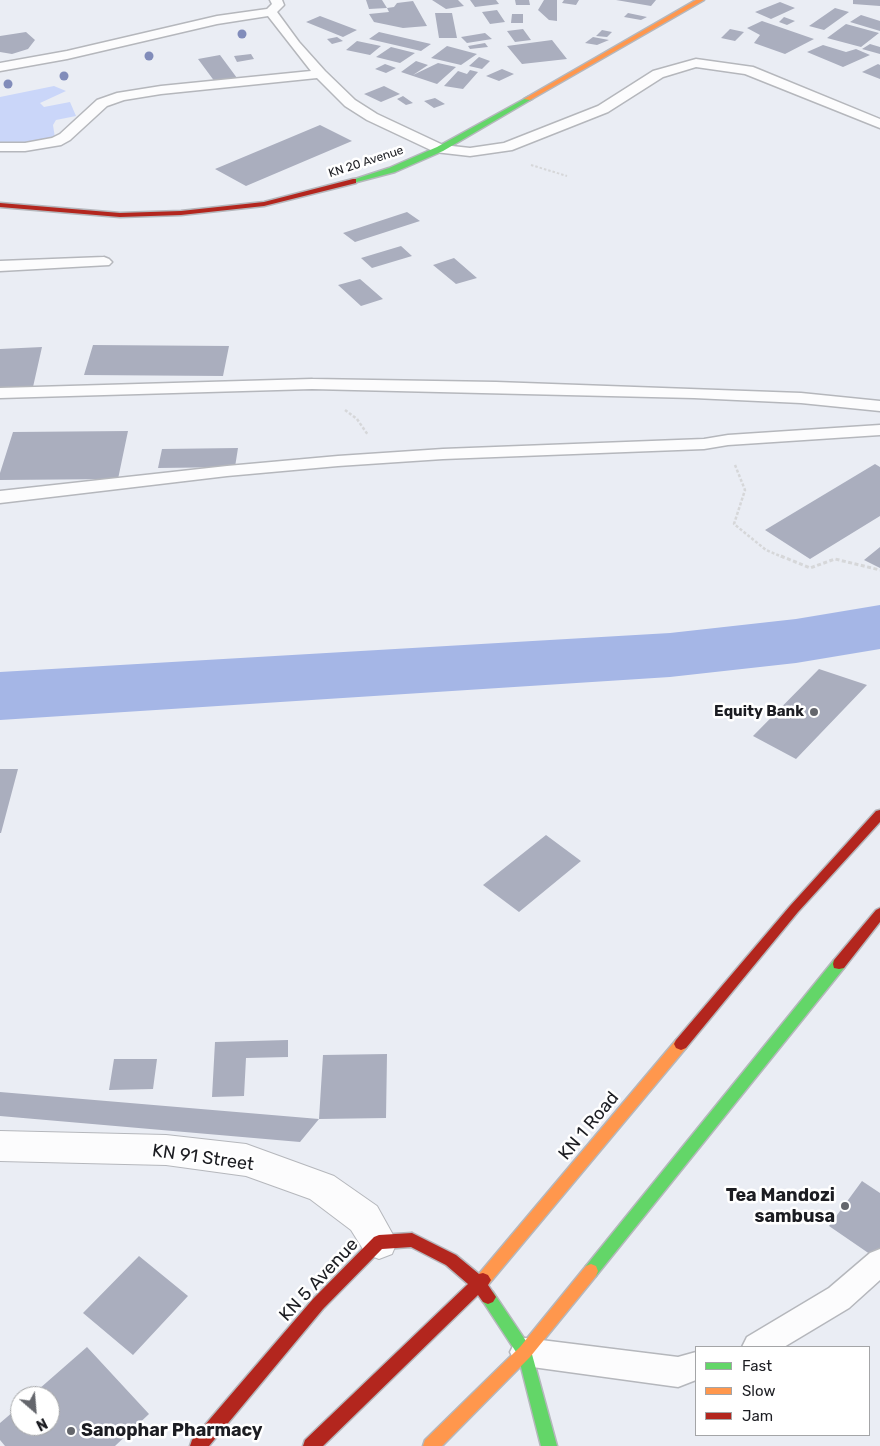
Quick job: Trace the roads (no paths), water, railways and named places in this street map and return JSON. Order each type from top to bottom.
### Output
[{"type":"main road","name":"KN 20 Avenue","points":[[0,205],[120,215],[181,213],[246,206],[301,196],[392,170],[440,149],[702,0]]},
{"type":"main road","name":"KN 1 Road","points":[[311,1446],[479,1284],[794,909],[880,814]]},
{"type":"main road","points":[[431,1446],[525,1352],[880,913]]},
{"type":"main road","name":"KN 5 Avenue","points":[[198,1446],[318,1304],[379,1242],[412,1240],[451,1260],[479,1284],[525,1352],[549,1446]]},
{"type":"street","name":"KN 91 Street","points":[[0,1146],[166,1150],[246,1160],[322,1187],[364,1218],[379,1242]]},
{"type":"lane","points":[[0,67],[67,55],[274,6],[295,45],[320,74],[350,102],[372,117],[440,149],[470,152],[508,147],[603,109],[658,74],[696,63],[748,70],[880,124]]},
{"type":"lane","points":[[0,147],[25,147],[56,142],[102,103],[122,96],[161,90],[320,74]]},
{"type":"lane","points":[[0,266],[104,262]]},
{"type":"lane","points":[[0,393],[312,384],[694,393],[801,398],[880,406]]},
{"type":"lane","points":[[0,497],[227,471],[351,460],[443,454],[704,444],[728,440],[880,430]]},
{"type":"lane","points":[[759,1346],[839,1298],[880,1262]]},
{"type":"lane","points":[[525,1352],[678,1372],[695,1366]]},
{"type":"waterway","points":[[0,696],[670,655],[796,641],[880,627]]},
{"type":"place","name":"Equity Bank","points":[[814,712]]},
{"type":"place","name":"Tea Mandozi sambusa","points":[[845,1206]]},
{"type":"place","name":"Sanophar Pharmacy","points":[[71,1431]]}]
